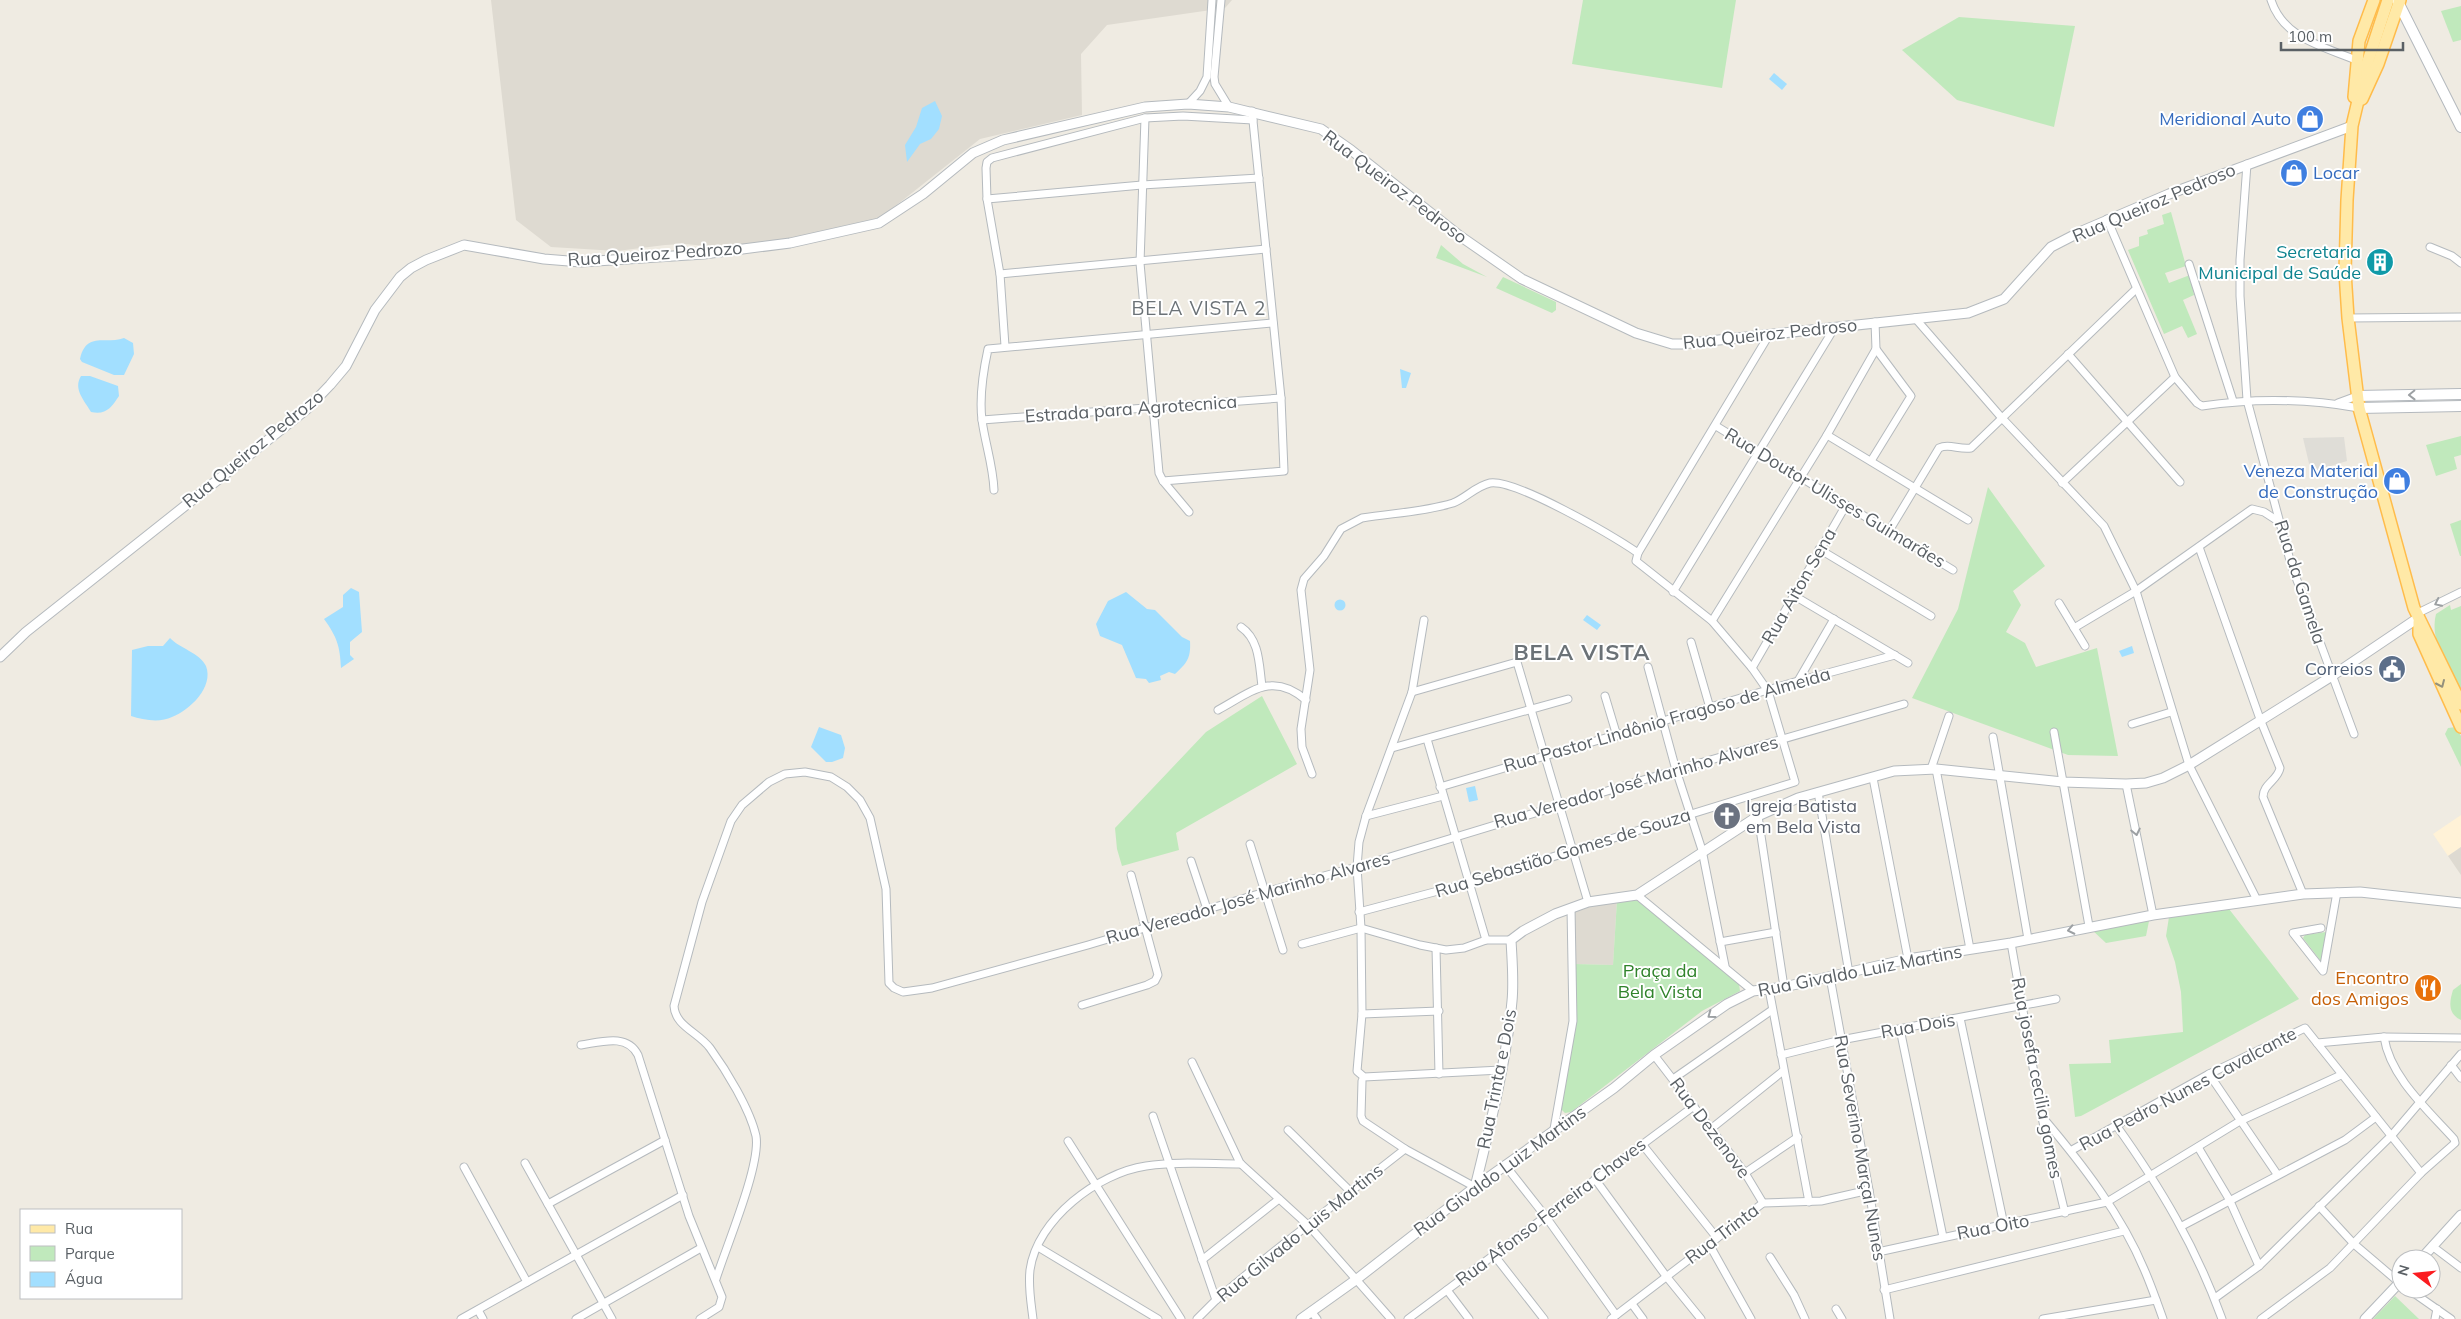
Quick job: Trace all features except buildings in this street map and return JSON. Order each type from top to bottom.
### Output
[{"type":"main road","points":[[2355,111],[2354,90],[2359,41],[2374,0]]},
{"type":"main road","points":[[2355,111],[2369,86],[2396,1]]},
{"type":"main road","points":[[2396,1],[2379,27],[2352,126],[2346,200],[2345,272],[2348,318],[2358,402],[2418,618],[2419,634],[2461,727]]},
{"type":"main road","points":[[2396,1],[2460,121]]},
{"type":"main road","points":[[2358,402],[2461,394]]},
{"type":"main road","points":[[2358,402],[2461,406]]},
{"type":"main road","points":[[2418,618],[2426,628],[2461,704]]},
{"type":"street","points":[[1188,104],[1200,91],[1207,77],[1212,0]]},
{"type":"street","points":[[1221,0],[1214,77],[1215,84],[1229,106]]},
{"type":"street","points":[[2272,1],[2277,17],[2297,35],[2356,60]]},
{"type":"street","name":"Rua Queiroz Pedroso","points":[[1146,107],[1188,104],[1229,106],[1252,115],[1321,129],[1506,270],[1562,300],[1636,333],[1672,344],[1968,313],[2004,299],[2051,247],[2108,220],[2247,164],[2352,126]]},
{"type":"street","name":"Rua Queiroz Pedrozo","points":[[0,657],[26,632],[307,408],[346,366],[375,310],[400,277],[410,268],[426,260],[464,245],[544,259],[581,262],[704,254],[790,243],[879,223],[923,194],[974,153],[1003,140],[1146,107]]},
{"type":"street","points":[[1005,346],[1000,274],[987,200],[986,168],[992,158],[1144,118],[1252,115],[1281,398],[1284,471],[1163,481]]},
{"type":"street","points":[[1144,118],[1140,263],[1145,336],[1159,473],[1163,481],[1189,512]]},
{"type":"street","name":"Rua da Gamela","points":[[2247,164],[2240,269],[2247,400],[2291,564],[2354,734]]},
{"type":"street","points":[[987,200],[1142,185],[1259,178]]},
{"type":"street","points":[[2108,220],[2175,377],[2202,406],[2247,400],[2335,404],[2358,402]]},
{"type":"street","points":[[2430,247],[2452,256],[2461,263]]},
{"type":"street","points":[[1000,274],[1140,263],[1266,249]]},
{"type":"street","points":[[2189,264],[2234,401]]},
{"type":"street","points":[[1889,531],[1938,448],[1945,445],[1963,450],[1971,448],[2001,417],[2136,289]]},
{"type":"street","points":[[2348,318],[2461,317]]},
{"type":"street","points":[[1915,318],[2001,417],[2104,526],[2136,591],[2171,712],[2189,765],[2257,900]]},
{"type":"street","points":[[1712,621],[1828,435],[1876,349],[1875,322]]},
{"type":"street","points":[[994,490],[993,473],[982,420],[982,373],[988,349],[1273,323]]},
{"type":"street","points":[[1673,592],[1835,327]]},
{"type":"street","points":[[1769,335],[1638,553],[1636,561],[1712,621],[1752,668],[1768,691],[1783,739]]},
{"type":"street","points":[[1871,461],[1911,396],[1876,349]]},
{"type":"street","points":[[2068,354],[2127,419],[2180,482]]},
{"type":"street","points":[[2062,483],[2127,419],[2175,377]]},
{"type":"street","name":"Estrada para Agrotecnica","points":[[982,420],[1152,409],[1281,398]]},
{"type":"street","points":[[2335,404],[2358,402]]},
{"type":"street","name":"Rua Doutor Ulisses Guimarães","points":[[1716,426],[1953,570]]},
{"type":"street","points":[[1828,435],[1968,520]]},
{"type":"street","points":[[1312,774],[1302,747],[1301,729],[1310,670],[1302,590],[1304,578],[1324,556],[1342,529],[1352,522],[1362,518],[1442,506],[1464,498],[1482,486],[1502,483],[1578,517],[1610,534],[1638,553]]},
{"type":"street","name":"Rua Aiton Sena","points":[[1752,668],[1846,505]]},
{"type":"street","points":[[2074,628],[2136,591],[2252,509],[2264,512],[2281,523]]},
{"type":"street","points":[[2200,547],[2260,719],[2280,768],[2280,773],[2265,789],[2263,797],[2303,894]]},
{"type":"street","points":[[1819,549],[1931,616]]},
{"type":"street","points":[[1302,944],[1362,928],[1436,948],[1454,950],[1486,940],[1511,940],[1523,931],[1571,908],[1588,902],[1637,895],[1702,850],[1758,816],[1798,798],[1894,771],[1934,769],[2063,782],[2126,784],[2146,783],[2163,778],[2189,765],[2260,719],[2332,676],[2418,618],[2461,592]]},
{"type":"street","points":[[1793,595],[1908,663]]},
{"type":"street","points":[[2059,603],[2085,646]]},
{"type":"street","points":[[1798,681],[1834,619]]},
{"type":"street","points":[[1424,620],[1412,692],[1366,816],[1359,842],[1357,867],[1359,912],[1362,928],[1362,1014],[1356,1066],[1360,1075],[1364,1077],[1501,1070]]},
{"type":"street","points":[[1241,627],[1250,633],[1255,642],[1262,686]]},
{"type":"street","points":[[1691,642],[1710,708]]},
{"type":"street","name":"Rua Pastor Lindônio Fragoso de Almeida","points":[[1440,787],[1798,681],[1895,655]]},
{"type":"street","points":[[1412,692],[1518,662],[1547,756],[1588,902]]},
{"type":"street","points":[[1648,668],[1676,770],[1702,850],[1725,966]]},
{"type":"street","points":[[1218,710],[1262,686],[1278,684],[1293,689],[1306,700]]},
{"type":"street","points":[[1605,696],[1617,736]]},
{"type":"street","points":[[1392,748],[1568,700]]},
{"type":"street","name":"Rua Vereador José Marinho Alvares","points":[[716,1279],[755,1158],[756,1136],[735,1088],[710,1047],[678,1021],[674,1006],[702,902],[724,837],[737,813],[753,795],[769,782],[786,774],[805,772],[831,777],[847,787],[860,800],[870,818],[886,889],[889,983],[894,988],[903,992],[932,988],[1088,945],[1265,892],[1357,867],[1560,804],[1904,704]]},
{"type":"street","points":[[2132,724],[2171,712]]},
{"type":"street","points":[[1950,716],[1934,769],[1970,949]]},
{"type":"street","points":[[2054,732],[2089,926]]},
{"type":"street","points":[[1993,737],[2028,939]]},
{"type":"street","name":"Rua Sebastião Gomes de Souza","points":[[1359,912],[1468,883],[1795,782],[1783,739]]},
{"type":"street","points":[[1427,740],[1486,940]]},
{"type":"street","points":[[1873,778],[1908,959]]},
{"type":"street","points":[[2126,784],[2153,915]]},
{"type":"street","points":[[1818,792],[1850,973]]},
{"type":"street","points":[[1366,816],[1443,796]]},
{"type":"street","points":[[1758,816],[1784,987]]},
{"type":"street","points":[[1250,844],[1283,950]]},
{"type":"street","points":[[1192,861],[1207,909]]},
{"type":"street","points":[[1082,1004],[1147,986],[1155,981],[1158,971],[1131,874]]},
{"type":"street","points":[[2321,928],[2293,932],[2323,971],[2336,892]]},
{"type":"street","name":"Rua Givaldo Luiz Martins","points":[[1301,1319],[1357,1279],[1475,1187],[1654,1056],[1727,1004],[1753,991],[1784,987],[1908,959],[2028,939],[2089,926],[2303,894],[2336,892],[2461,903]]},
{"type":"street","points":[[1637,895],[1753,991]]},
{"type":"street","points":[[1554,1130],[1573,1021],[1571,908]]},
{"type":"street","points":[[1720,942],[1776,932]]},
{"type":"street","name":"Rua Trinta e Dois","points":[[1475,1187],[1501,1070],[1512,999],[1511,940]]},
{"type":"street","name":"Rua josefa cecilia gomes","points":[[2011,942],[2042,1118],[2065,1213]]},
{"type":"street","points":[[1436,948],[1439,1074]]},
{"type":"street","name":"Rua Severino Marçal Nunes","points":[[1830,977],[1869,1190],[1890,1319]]},
{"type":"street","points":[[1769,989],[1809,1202]]},
{"type":"street","name":"Rua Dois","points":[[1781,1054],[1841,1040],[2023,1007],[2056,999]]},
{"type":"street","points":[[1673,1079],[1772,1010]]},
{"type":"street","points":[[1362,1014],[1439,1011]]},
{"type":"street","points":[[1960,1018],[2004,1225]]},
{"type":"street","name":"Rua Pedro Nunes Cavalcante","points":[[2072,1150],[2209,1074],[2305,1028],[2421,1173]]},
{"type":"street","points":[[1900,1029],[1943,1237]]},
{"type":"street","points":[[2317,1043],[2384,1037],[2461,1038]]},
{"type":"street","points":[[2262,1319],[2330,1268],[2421,1173],[2455,1143],[2454,1139],[2420,1101],[2390,1061],[2384,1037]]},
{"type":"street","points":[[581,1045],[617,1040],[623,1041],[636,1050],[682,1195],[701,1248],[716,1279],[722,1302],[719,1307],[700,1319]]},
{"type":"street","points":[[2214,1298],[2259,1266],[2392,1135],[2461,1054]]},
{"type":"street","name":"Rua Dezenove","points":[[1654,1056],[1712,1128],[1745,1173],[1763,1203]]},
{"type":"street","points":[[1192,1062],[1241,1163],[1309,1226],[1392,1319]]},
{"type":"street","points":[[2452,1065],[2461,1078]]},
{"type":"street","points":[[1712,1128],[1784,1071]]},
{"type":"street","points":[[2209,1074],[2277,1174]]},
{"type":"street","name":"Rua Oito","points":[[1878,1252],[2065,1213],[2107,1202],[2240,1121],[2341,1075]]},
{"type":"street","points":[[1362,1081],[1361,1116],[1363,1121],[1405,1149],[1475,1187]]},
{"type":"street","name":"Rua Afonso Ferreira Chaves","points":[[1408,1319],[1694,1106]]},
{"type":"street","points":[[1153,1116],[1216,1300]]},
{"type":"street","points":[[2182,1226],[2229,1199],[2345,1140],[2376,1117]]},
{"type":"street","points":[[2042,1118],[2072,1150],[2107,1202],[2144,1268],[2163,1319]]},
{"type":"street","points":[[2116,1125],[2151,1174],[2182,1226],[2222,1319]]},
{"type":"street","points":[[1288,1130],[1351,1192]]},
{"type":"street","points":[[1745,1173],[1798,1137]]},
{"type":"street","points":[[548,1204],[665,1140]]},
{"type":"street","points":[[1068,1141],[1181,1319]]},
{"type":"street","points":[[1642,1144],[1717,1238]]},
{"type":"street","points":[[2198,1147],[2229,1199],[2259,1266]]},
{"type":"street","name":"Rua Gilvado Luis Martins","points":[[1197,1319],[1216,1300],[1405,1149]]},
{"type":"street","points":[[525,1163],[612,1319]]},
{"type":"street","points":[[1033,1319],[1029,1290],[1030,1268],[1038,1247],[1053,1221],[1076,1198],[1095,1185],[1124,1171],[1146,1166],[1241,1163]]},
{"type":"street","points":[[1505,1165],[1546,1217],[1614,1317]]},
{"type":"street","points":[[464,1167],[527,1282]]},
{"type":"street","points":[[1595,1179],[1666,1276],[1701,1319]]},
{"type":"street","name":"Rua Trinta","points":[[1614,1317],[1763,1203],[1821,1201],[1869,1190]]},
{"type":"street","points":[[461,1319],[682,1195]]},
{"type":"street","points":[[1202,1260],[1279,1199]]},
{"type":"street","points":[[2319,1206],[2354,1244],[2391,1275]]},
{"type":"street","points":[[2429,1249],[2461,1215]]},
{"type":"street","points":[[1884,1290],[2124,1231]]},
{"type":"street","points":[[1709,1244],[1751,1319]]},
{"type":"street","points":[[2432,1246],[2461,1268]]},
{"type":"street","points":[[1038,1247],[1158,1319]]},
{"type":"street","points":[[576,1319],[701,1248]]},
{"type":"street","points":[[1494,1254],[1544,1319]]},
{"type":"street","points":[[1770,1257],[1794,1295],[1805,1319]]},
{"type":"street","points":[[1447,1290],[1469,1319]]},
{"type":"street","points":[[2365,1319],[2391,1292]]},
{"type":"street","points":[[2422,1299],[2451,1319]]},
{"type":"street","points":[[2043,1319],[2156,1300]]},
{"type":"street","points":[[1632,1304],[1643,1319]]},
{"type":"street","points":[[1836,1309],[1842,1319]]},
{"type":"street","points":[[2435,1319],[2436,1309]]},
{"type":"street","points":[[478,1310],[483,1319]]},
{"type":"street","points":[[2097,1310],[2100,1319]]},
{"type":"street","points":[[1311,1311],[1318,1319]]},
{"type":"shaded area","points":[[491,0],[1232,0],[1225,8],[1107,25],[1081,54],[1082,115],[980,139],[882,216],[871,221],[846,225],[819,234],[783,241],[716,247],[685,244],[665,245],[617,251],[551,247],[516,220]]},
{"type":"shaded area","points":[[2344,437],[2347,461],[2311,472],[2303,438]]},
{"type":"shaded area","points":[[2461,815],[2461,847],[2448,856],[2433,834]]},
{"type":"shaded area","points":[[2461,847],[2461,875],[2448,856]]},
{"type":"shaded area","points":[[1617,900],[1613,965],[1575,964],[1575,910]]},
{"type":"green space","points":[[1583,0],[1736,0],[1722,88],[1572,64]]},
{"type":"green space","points":[[2461,6],[2461,40],[2453,42],[2441,11]]},
{"type":"green space","points":[[1959,17],[2075,26],[2054,127],[1957,100],[1902,50]]},
{"type":"green space","points":[[2171,212],[2186,266],[2165,273],[2169,283],[2190,275],[2194,295],[2183,300],[2197,334],[2188,338],[2182,326],[2164,334],[2128,250],[2139,246],[2139,237],[2148,234],[2147,230],[2164,224],[2162,215]]},
{"type":"green space","points":[[1441,245],[1463,264],[1487,277],[1436,258]]},
{"type":"green space","points":[[1503,277],[1556,302],[1556,310],[1552,313],[1496,288]]},
{"type":"green space","points":[[2461,436],[2461,455],[2454,457],[2457,469],[2436,476],[2426,445]]},
{"type":"green space","points":[[1988,487],[2045,566],[2013,591],[2021,605],[2006,632],[2025,643],[2036,667],[2097,648],[2118,756],[2068,755],[1912,698],[1958,609]]},
{"type":"green space","points":[[2461,520],[2461,556],[2460,556],[2450,524]]},
{"type":"green space","points":[[2450,605],[2451,610],[2461,606],[2461,692],[2441,654],[2435,634],[2436,614]]},
{"type":"green space","points":[[1262,696],[1297,764],[1176,833],[1179,850],[1122,866],[1117,849],[1115,828],[1206,732]]},
{"type":"green space","points":[[2456,727],[2461,736],[2461,767],[2445,734],[2448,728]]},
{"type":"green space","name":"Praça da Bela Vista","points":[[1629,899],[1638,901],[1739,984],[1740,991],[1702,1011],[1571,1112],[1565,1113],[1560,1108],[1576,1027],[1575,964],[1613,965],[1617,900]]},
{"type":"green space","points":[[2229,909],[2299,999],[2081,1116],[2075,1117],[2069,1064],[2111,1063],[2109,1040],[2183,1032],[2181,992],[2175,962],[2166,936],[2169,917]]},
{"type":"green space","points":[[2149,921],[2146,936],[2106,943],[2091,929]]},
{"type":"green space","points":[[2326,932],[2328,934],[2323,964],[2303,938],[2305,935]]},
{"type":"green space","points":[[2461,984],[2461,1020],[2454,1015],[2450,1004],[2453,990]]},
{"type":"green space","points":[[2392,1299],[2398,1299],[2419,1319],[2373,1319]]},
{"type":"water","points":[[1774,73],[1787,84],[1782,90],[1769,79]]},
{"type":"water","points":[[935,101],[942,116],[939,129],[931,139],[920,144],[907,162],[905,145],[916,127],[922,108]]},
{"type":"water","points":[[124,338],[133,343],[134,354],[124,375],[114,375],[82,362],[80,359],[83,350],[92,342]]},
{"type":"water","points":[[1400,369],[1411,373],[1406,388],[1402,388]]},
{"type":"water","points":[[81,376],[90,376],[118,386],[119,396],[108,410],[96,413],[91,412],[79,390],[78,385]]},
{"type":"water","points":[[351,588],[359,592],[362,632],[350,642],[350,655],[354,659],[341,668],[337,642],[324,619],[343,607],[343,595]]},
{"type":"water","points":[[1126,592],[1147,609],[1155,610],[1182,637],[1190,641],[1190,652],[1187,660],[1183,667],[1175,674],[1169,672],[1160,676],[1161,680],[1149,683],[1146,679],[1136,678],[1122,645],[1100,636],[1096,624],[1108,601]]},
{"type":"water","points":[[1338,600],[1342,600],[1345,605],[1344,609],[1338,610],[1335,607],[1335,603]]},
{"type":"water","points":[[1587,615],[1601,625],[1597,630],[1583,620]]},
{"type":"water","points":[[170,638],[203,661],[208,674],[204,690],[186,709],[167,719],[152,720],[131,716],[132,650],[148,646],[163,646]]},
{"type":"water","points":[[2132,646],[2134,653],[2122,657],[2119,651]]},
{"type":"water","points":[[819,727],[841,735],[845,748],[843,758],[826,762],[811,747]]},
{"type":"water","points":[[1475,786],[1478,800],[1469,802],[1466,788]]},
{"type":"place","name":"Meridional Auto","points":[[2310,119]]},
{"type":"place","name":"Locar","points":[[2294,173]]},
{"type":"place","name":"Secretaria Municipal de Saúde","points":[[2380,262]]},
{"type":"place","name":"Veneza Material de Construção","points":[[2397,481]]},
{"type":"place","name":"Correios","points":[[2392,669]]},
{"type":"place","name":"Igreja Batista em Bela Vista","points":[[1727,816]]},
{"type":"place","name":"Encontro dos Amigos","points":[[2428,988]]},
{"type":"district","name":"BELA VISTA 2","points":[[1199,308]]},
{"type":"district","name":"BELA VISTA","points":[[1582,652]]}]
